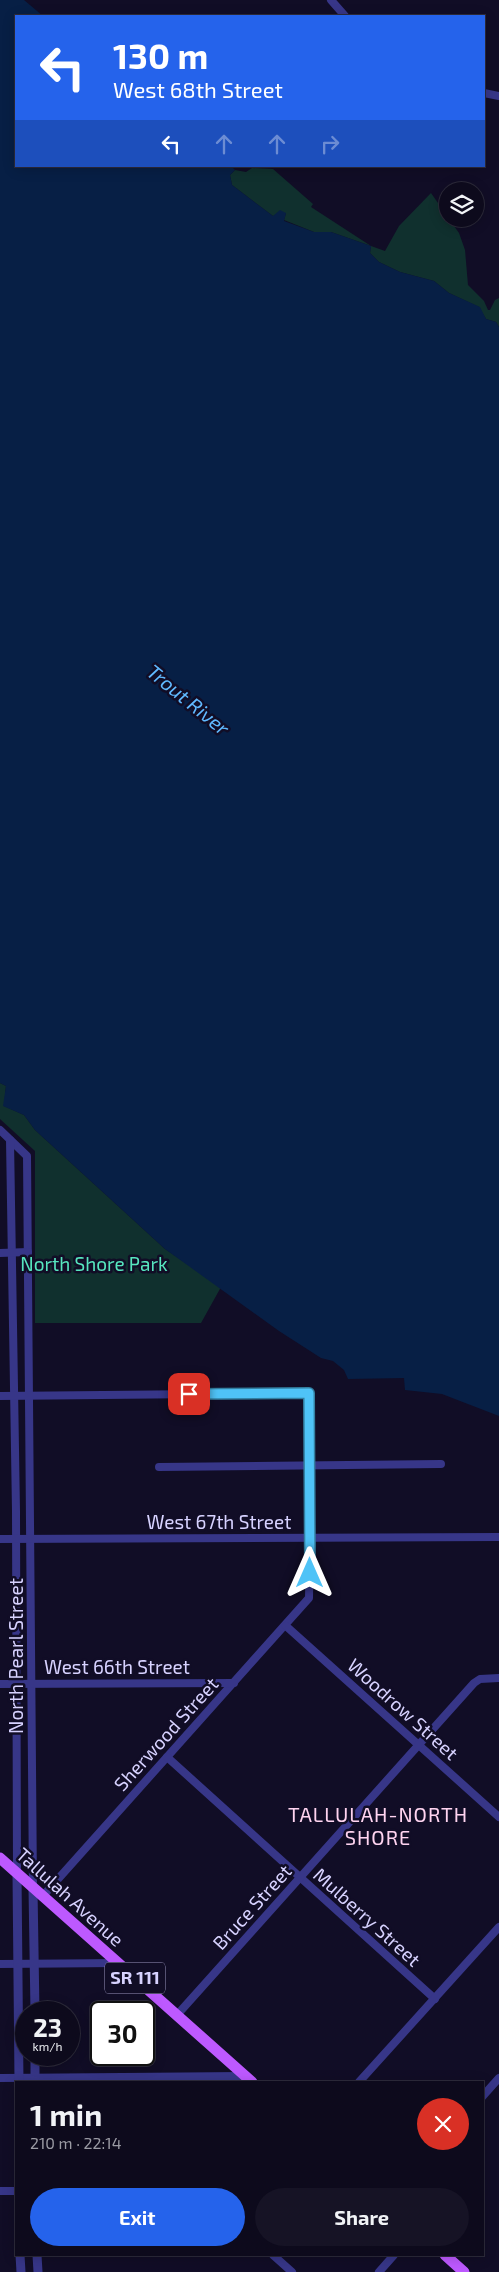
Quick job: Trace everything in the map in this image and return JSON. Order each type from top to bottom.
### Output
[{"type":"main road","name":"Tallulah Avenue","points":[[0,1858],[37,1893],[248,2079]]},
{"type":"main road","points":[[446,2256],[464,2272]]},
{"type":"street","points":[[331,0],[344,15]]},
{"type":"street","points":[[485,94],[499,96]]},
{"type":"street","points":[[0,1130],[10,1140]]},
{"type":"street","name":"North Pearl Street","points":[[10,1140],[16,1539],[19,2080]]},
{"type":"street","name":"North Pearl Street","points":[[10,1140],[27,1156],[37,1893],[34,1964],[35,2001]]},
{"type":"street","points":[[0,1253],[28,1252]]},
{"type":"street","points":[[0,1396],[309,1393],[310,1538]]},
{"type":"street","points":[[159,1467],[441,1464]]},
{"type":"street","name":"West 67th Street","points":[[0,1539],[499,1537]]},
{"type":"street","name":"Sherwood Street","points":[[37,1893],[167,1757],[309,1598],[310,1538]]},
{"type":"street","name":"Woodrow Street","points":[[286,1626],[499,1816]]},
{"type":"street","name":"Bruce Street","points":[[177,2016],[474,1683],[480,1679],[499,1678]]},
{"type":"street","name":"West 66th Street","points":[[0,1684],[234,1683]]},
{"type":"street","name":"Mulberry Street","points":[[167,1757],[435,1998]]},
{"type":"street","points":[[360,2081],[499,1927]]},
{"type":"street","points":[[0,1964],[118,1963]]},
{"type":"street","points":[[35,2066],[35,2080]]},
{"type":"street","points":[[0,2078],[19,2080],[248,2079]]},
{"type":"street","points":[[484,2096],[499,2078]]},
{"type":"street","points":[[0,2191],[15,2191]]},
{"type":"street","points":[[20,2256],[20,2272]]},
{"type":"street","points":[[37,2256],[38,2272]]},
{"type":"street","points":[[274,2256],[292,2272]]},
{"type":"street","points":[[379,2272],[393,2256]]},
{"type":"green space","points":[[252,168],[273,169],[313,204],[311,207],[371,246],[331,232],[314,232],[284,220],[286,213],[273,216],[232,185],[230,175],[235,170],[246,172]]},
{"type":"green space","points":[[431,193],[439,204],[439,227],[455,227],[459,233],[465,250],[468,285],[484,301],[488,310],[490,310],[495,300],[499,298],[499,327],[496,322],[486,319],[479,307],[449,293],[434,281],[400,272],[379,262],[370,253],[371,246],[385,251],[399,226]]},
{"type":"green space","name":"North Shore Park","points":[[0,1083],[6,1086],[4,1106],[24,1115],[35,1130],[165,1249],[221,1287],[201,1323],[35,1323],[35,1151],[0,1119]]},
{"type":"water","name":"Trout River","points":[[0,0],[24,0],[42,15],[15,15],[15,167],[232,167],[235,170],[230,175],[232,185],[273,216],[280,210],[286,213],[284,221],[314,232],[331,232],[371,246],[370,253],[379,262],[400,272],[434,281],[449,293],[480,307],[486,319],[496,322],[499,327],[499,1416],[442,1394],[405,1390],[404,1378],[348,1379],[344,1370],[333,1361],[321,1358],[279,1331],[165,1249],[35,1130],[24,1115],[3,1106],[6,1086],[0,1083]]},
{"type":"district","name":"TALLULAH-NORTH SHORE","points":[[378,1826]]},
{"type":"route","points":[[189,1394],[309,1393],[310,1573]]}]
